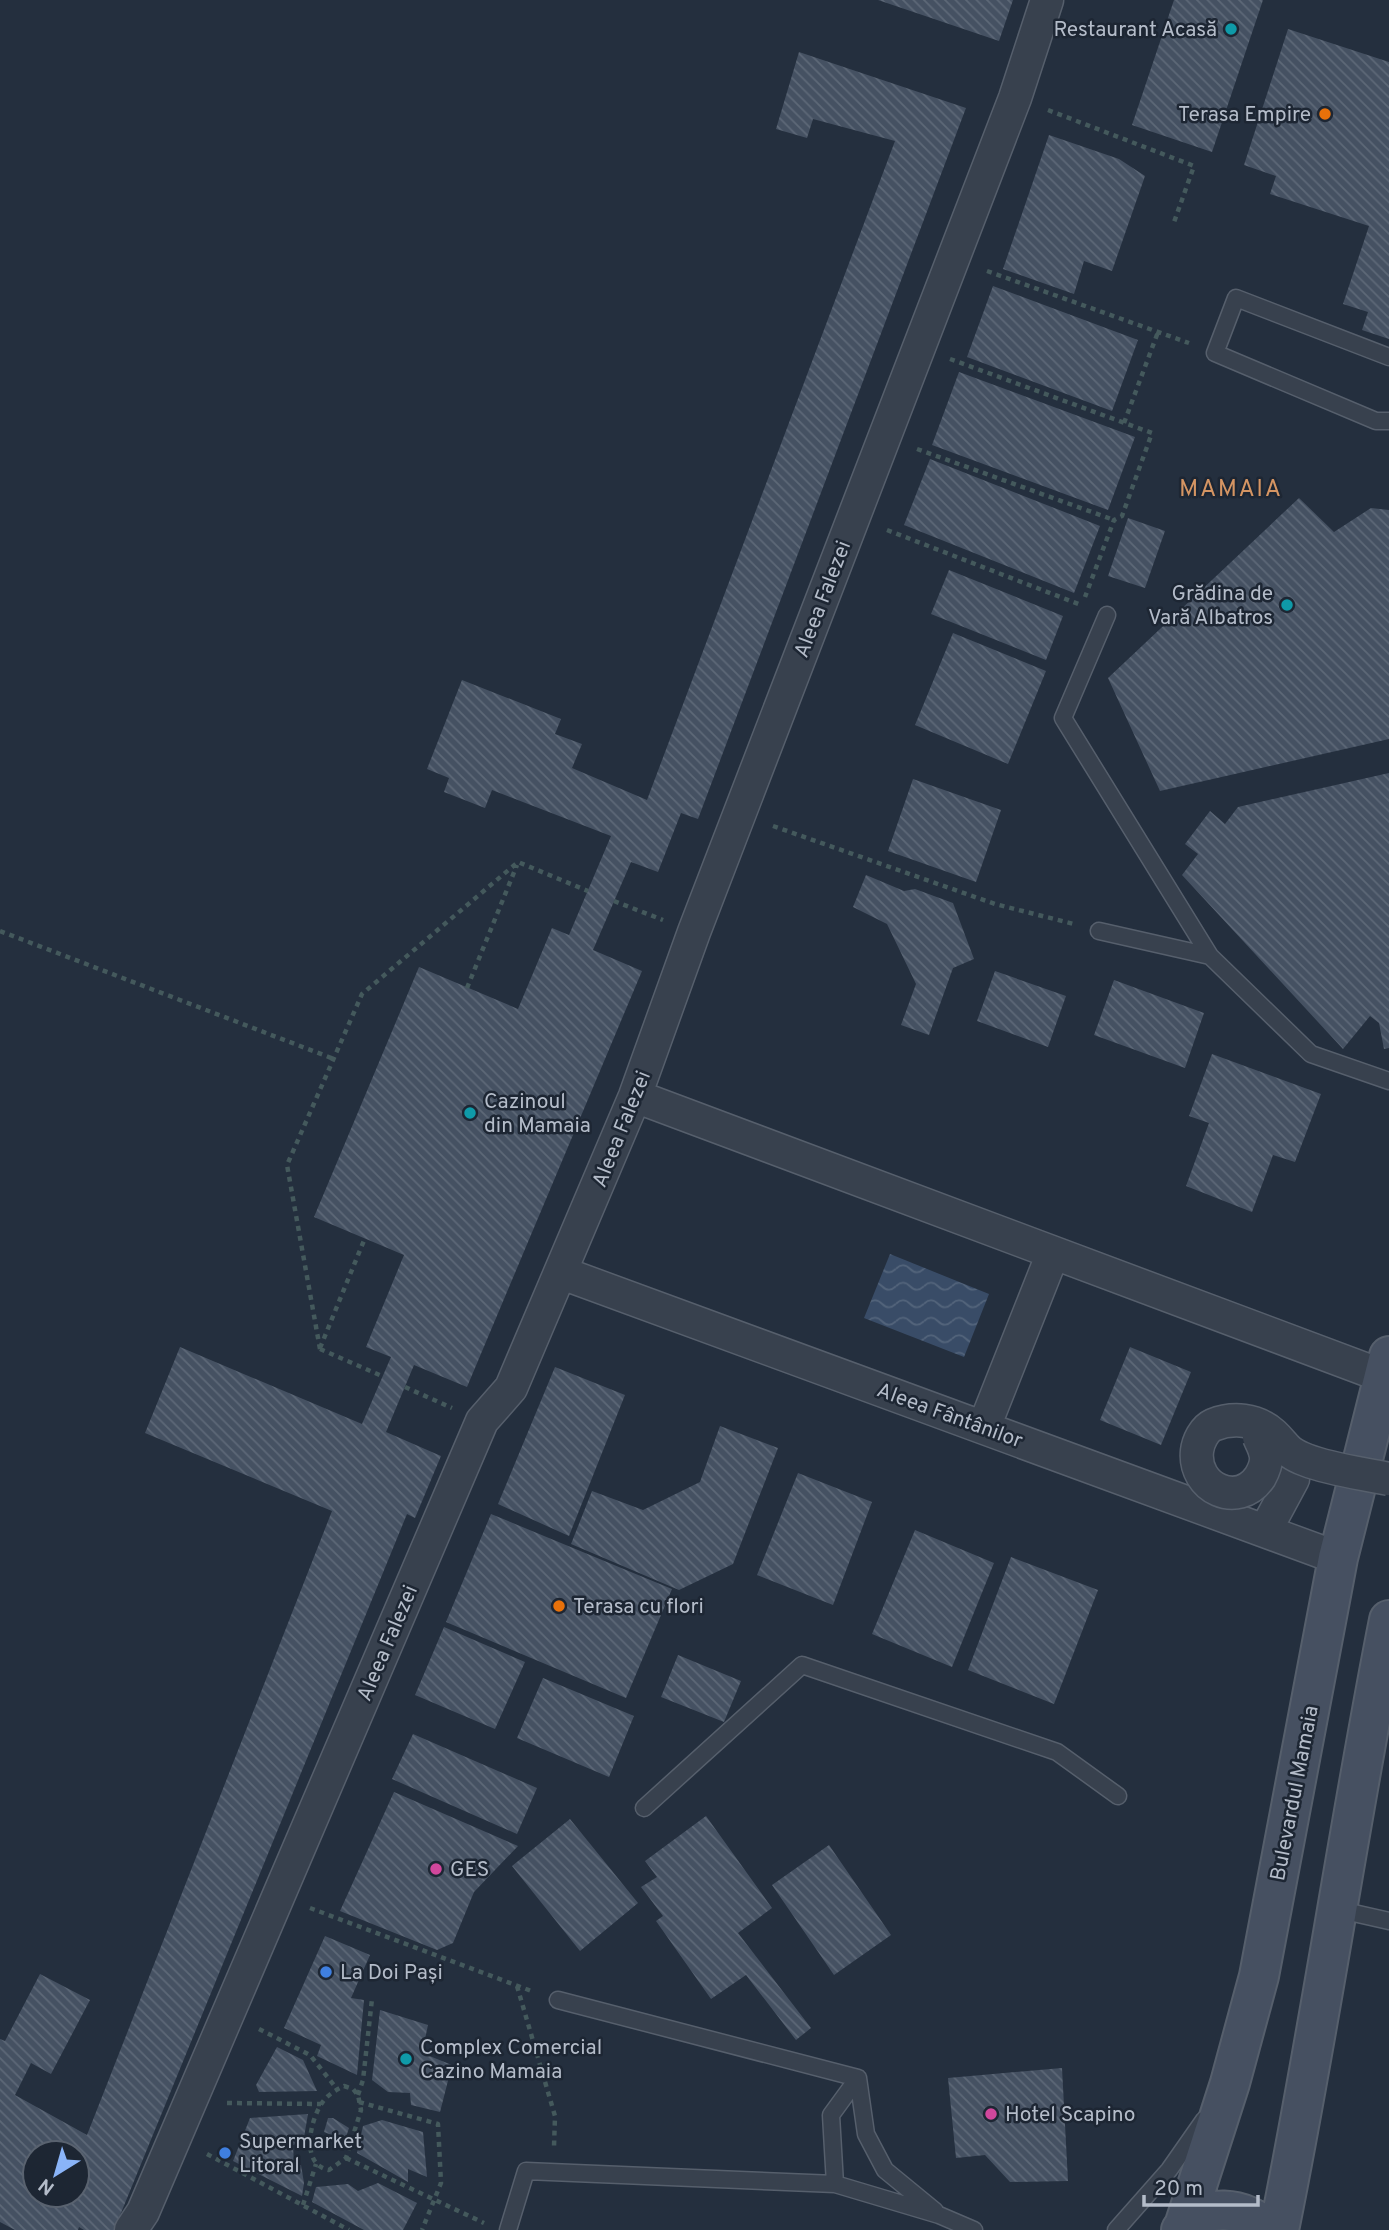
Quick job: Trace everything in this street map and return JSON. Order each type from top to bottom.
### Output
[{"type":"main road","name":"Bulevardul Mamaia","points":[[1176,2229],[1230,2083],[1259,1976],[1338,1558],[1386,1366]]},
{"type":"main road","points":[[1279,2230],[1389,1620]]},
{"type":"main road","points":[[1176,2229],[1216,2210],[1251,2216],[1268,2230]]},
{"type":"street","name":"Aleea Falezei","points":[[131,2230],[143,2212],[482,1421],[511,1388],[635,1096],[694,932],[1015,98],[1047,0]]},
{"type":"street","points":[[635,1096],[1053,1253],[1386,1366]]},
{"type":"street","points":[[984,1427],[1053,1253]]},
{"type":"street","name":"Aleea Fântânilor","points":[[562,1273],[1338,1558]]},
{"type":"street","points":[[1265,1531],[1293,1479],[1283,1457],[1268,1438],[1259,1434],[1266,1454],[1265,1469],[1253,1486],[1240,1492],[1221,1491],[1205,1481],[1196,1463],[1198,1443],[1210,1427],[1233,1419],[1255,1423],[1273,1434],[1286,1450],[1302,1458],[1321,1465],[1389,1479]]},
{"type":"lane","points":[[1389,357],[1237,298],[1215,353],[1376,421],[1389,421]]},
{"type":"lane","points":[[1107,615],[1063,718],[1210,956],[1311,1054],[1389,1081]]},
{"type":"lane","points":[[1099,930],[1210,956]]},
{"type":"lane","points":[[644,1808],[802,1665],[1057,1752],[1118,1796]]},
{"type":"lane","points":[[1336,1909],[1389,1921]]},
{"type":"lane","points":[[558,2000],[858,2078]]},
{"type":"lane","points":[[835,2184],[831,2115],[858,2078]]},
{"type":"lane","points":[[858,2078],[866,2134],[885,2170],[939,2215]]},
{"type":"lane","points":[[1116,2230],[1169,2170],[1230,2083]]},
{"type":"lane","points":[[508,2230],[526,2171],[835,2184],[939,2215],[974,2230]]},
{"type":"path","points":[[1015,98],[1194,166],[1173,225]]},
{"type":"path","points":[[953,259],[1215,353]]},
{"type":"path","points":[[1124,423],[1158,332]]},
{"type":"path","points":[[853,517],[1082,605],[1114,520],[1122,516],[1152,433],[919,348]]},
{"type":"path","points":[[884,437],[1114,520]]},
{"type":"path","points":[[739,814],[995,904],[1099,930]]},
{"type":"path","points":[[518,862],[588,891]]},
{"type":"path","points":[[467,988],[518,862]]},
{"type":"path","points":[[320,1349],[287,1165],[362,994],[518,862]]},
{"type":"path","points":[[614,901],[694,932]]},
{"type":"path","points":[[0,931],[334,1059]]},
{"type":"path","points":[[320,1349],[365,1238]]},
{"type":"path","points":[[320,1349],[382,1376]]},
{"type":"path","points":[[405,1387],[482,1421]]},
{"type":"path","points":[[278,1896],[558,2000]]},
{"type":"path","points":[[517,1986],[555,2116],[554,2172]]},
{"type":"path","points":[[358,2095],[353,2089],[344,2086],[321,2104],[310,2137],[311,2155],[316,2164],[329,2170],[346,2158],[361,2110],[358,2095],[363,2080],[372,1999]]},
{"type":"path","points":[[229,2013],[310,2055],[337,2089]]},
{"type":"path","points":[[190,2102],[321,2104]]},
{"type":"path","points":[[359,2102],[438,2124],[441,2183],[422,2230]]},
{"type":"path","points":[[175,2137],[349,2230]]},
{"type":"path","points":[[346,2158],[486,2224]]},
{"type":"path","points":[[303,2206],[316,2164]]},
{"type":"water","points":[[890,1254],[989,1294],[964,1357],[864,1318]]},
{"type":"building","points":[[878,0],[1013,0],[999,41]]},
{"type":"building","points":[[1174,0],[1263,0],[1212,152],[1132,125]]},
{"type":"building","name":"Terasa Empire","points":[[1288,29],[1389,62],[1389,339],[1362,330],[1368,312],[1343,304],[1369,226],[1270,194],[1276,176],[1244,165]]},
{"type":"building","points":[[799,52],[966,108],[698,819],[681,813],[658,872],[631,862],[593,950],[642,971],[467,1387],[414,1365],[386,1432],[441,1456],[415,1518],[407,1514],[114,2230],[84,2230],[79,2227],[78,2230],[15,2230],[0,2222],[0,2039],[5,2041],[40,1974],[90,2000],[51,2074],[31,2063],[15,2095],[87,2135],[332,1511],[145,1433],[180,1347],[362,1424],[391,1357],[366,1347],[404,1255],[314,1217],[419,967],[518,1009],[552,928],[569,935],[611,836],[492,790],[485,808],[444,792],[449,778],[427,769],[462,680],[561,719],[555,734],[582,744],[572,768],[647,800],[895,141],[813,119],[807,138],[776,129]]},
{"type":"building","points":[[1049,135],[1119,159],[1145,176],[1112,271],[1084,261],[1074,294],[1003,269]]},
{"type":"building","points":[[993,286],[1138,340],[1112,411],[967,357]]},
{"type":"building","points":[[959,372],[1135,437],[1108,510],[932,445]]},
{"type":"building","points":[[930,459],[1100,526],[1074,593],[904,525]]},
{"type":"building","name":"Grădina de Vară Albatros","points":[[1299,498],[1334,532],[1371,508],[1389,510],[1389,739],[1160,791],[1108,678]]},
{"type":"building","points":[[1128,518],[1165,531],[1145,588],[1108,576]]},
{"type":"building","points":[[949,570],[1063,616],[1046,660],[931,614]]},
{"type":"building","points":[[953,633],[1046,671],[1008,764],[915,725]]},
{"type":"building","points":[[1389,773],[1389,1048],[1384,1049],[1379,1023],[1370,1016],[1343,1049],[1182,875],[1198,854],[1185,844],[1210,811],[1225,824],[1238,807]]},
{"type":"building","points":[[913,779],[1001,810],[976,882],[888,851]]},
{"type":"building","points":[[866,875],[904,891],[915,889],[953,903],[974,959],[953,968],[929,1035],[901,1025],[916,984],[887,924],[853,907]]},
{"type":"building","points":[[995,971],[1066,996],[1048,1047],[977,1021]]},
{"type":"building","points":[[1114,980],[1204,1013],[1185,1068],[1094,1035]]},
{"type":"building","points":[[1212,1054],[1321,1094],[1295,1162],[1273,1155],[1252,1212],[1186,1186],[1209,1123],[1189,1116]]},
{"type":"building","points":[[1130,1347],[1191,1372],[1161,1445],[1100,1420]]},
{"type":"building","points":[[555,1367],[625,1395],[569,1536],[498,1504]]},
{"type":"building","points":[[720,1426],[778,1448],[733,1564],[679,1590],[571,1544],[592,1491],[643,1510],[700,1482]]},
{"type":"building","points":[[798,1473],[872,1502],[833,1605],[757,1575]]},
{"type":"building","name":"Terasa cu flori","points":[[491,1514],[672,1589],[626,1698],[446,1622]]},
{"type":"building","points":[[915,1530],[994,1563],[952,1667],[872,1634]]},
{"type":"building","points":[[1011,1557],[1098,1590],[1054,1704],[968,1670]]},
{"type":"building","points":[[444,1627],[525,1662],[495,1729],[415,1695]]},
{"type":"building","points":[[678,1655],[741,1681],[724,1722],[661,1697]]},
{"type":"building","points":[[543,1678],[634,1716],[609,1777],[517,1738]]},
{"type":"building","points":[[413,1734],[537,1788],[517,1834],[392,1779]]},
{"type":"building","points":[[394,1792],[518,1846],[474,1892],[453,1943],[437,1950],[340,1911]]},
{"type":"building","points":[[706,1816],[772,1908],[738,1933],[811,2028],[796,2040],[746,1975],[711,1999],[656,1921],[663,1916],[641,1887],[657,1877],[645,1861]]},
{"type":"building","points":[[570,1819],[638,1903],[580,1951],[512,1866]]},
{"type":"building","points":[[829,1845],[891,1935],[834,1975],[772,1885]]},
{"type":"building","points":[[325,1936],[370,1955],[351,1998],[364,2000],[357,2075],[317,2056],[321,2045],[284,2028]]},
{"type":"building","name":"Complex Comercial Cazino Mamaia","points":[[380,2010],[428,2025],[422,2053],[452,2065],[440,2112],[411,2105],[410,2093],[388,2092],[372,2080]]},
{"type":"building","points":[[277,2047],[303,2060],[317,2091],[259,2092],[256,2085]]},
{"type":"building","points":[[1062,2068],[1068,2181],[1010,2182],[985,2155],[956,2158],[948,2078]]},
{"type":"building","points":[[308,2114],[303,2143],[293,2145],[294,2165],[301,2165],[304,2183],[302,2196],[233,2161],[250,2118]]},
{"type":"building","points":[[328,2118],[333,2118],[349,2128],[345,2140],[324,2132]]},
{"type":"building","name":"Complex Comercial Cazino Mamaia","points":[[382,2120],[423,2132],[427,2177],[408,2169],[408,2182],[357,2153],[363,2126]]},
{"type":"building","points":[[378,2183],[417,2203],[403,2230],[364,2230],[312,2202],[316,2187],[348,2184],[358,2191]]},
{"type":"place","name":"Restaurant Acasă","points":[[1231,29]]},
{"type":"place","name":"Terasa Empire","points":[[1325,114]]},
{"type":"place","name":"Grădina de Vară Albatros","points":[[1287,605]]},
{"type":"place","name":"Cazinoul din Mamaia","points":[[470,1113]]},
{"type":"place","name":"Terasa cu flori","points":[[559,1606]]},
{"type":"place","name":"GES","points":[[436,1869]]},
{"type":"place","name":"La Doi Pași","points":[[326,1972]]},
{"type":"place","name":"Complex Comercial Cazino Mamaia","points":[[406,2059]]},
{"type":"place","name":"Hotel Scapino","points":[[991,2114]]},
{"type":"place","name":"Supermarket Litoral","points":[[225,2153]]},
{"type":"district","name":"MAMAIA","points":[[1231,488]]}]
